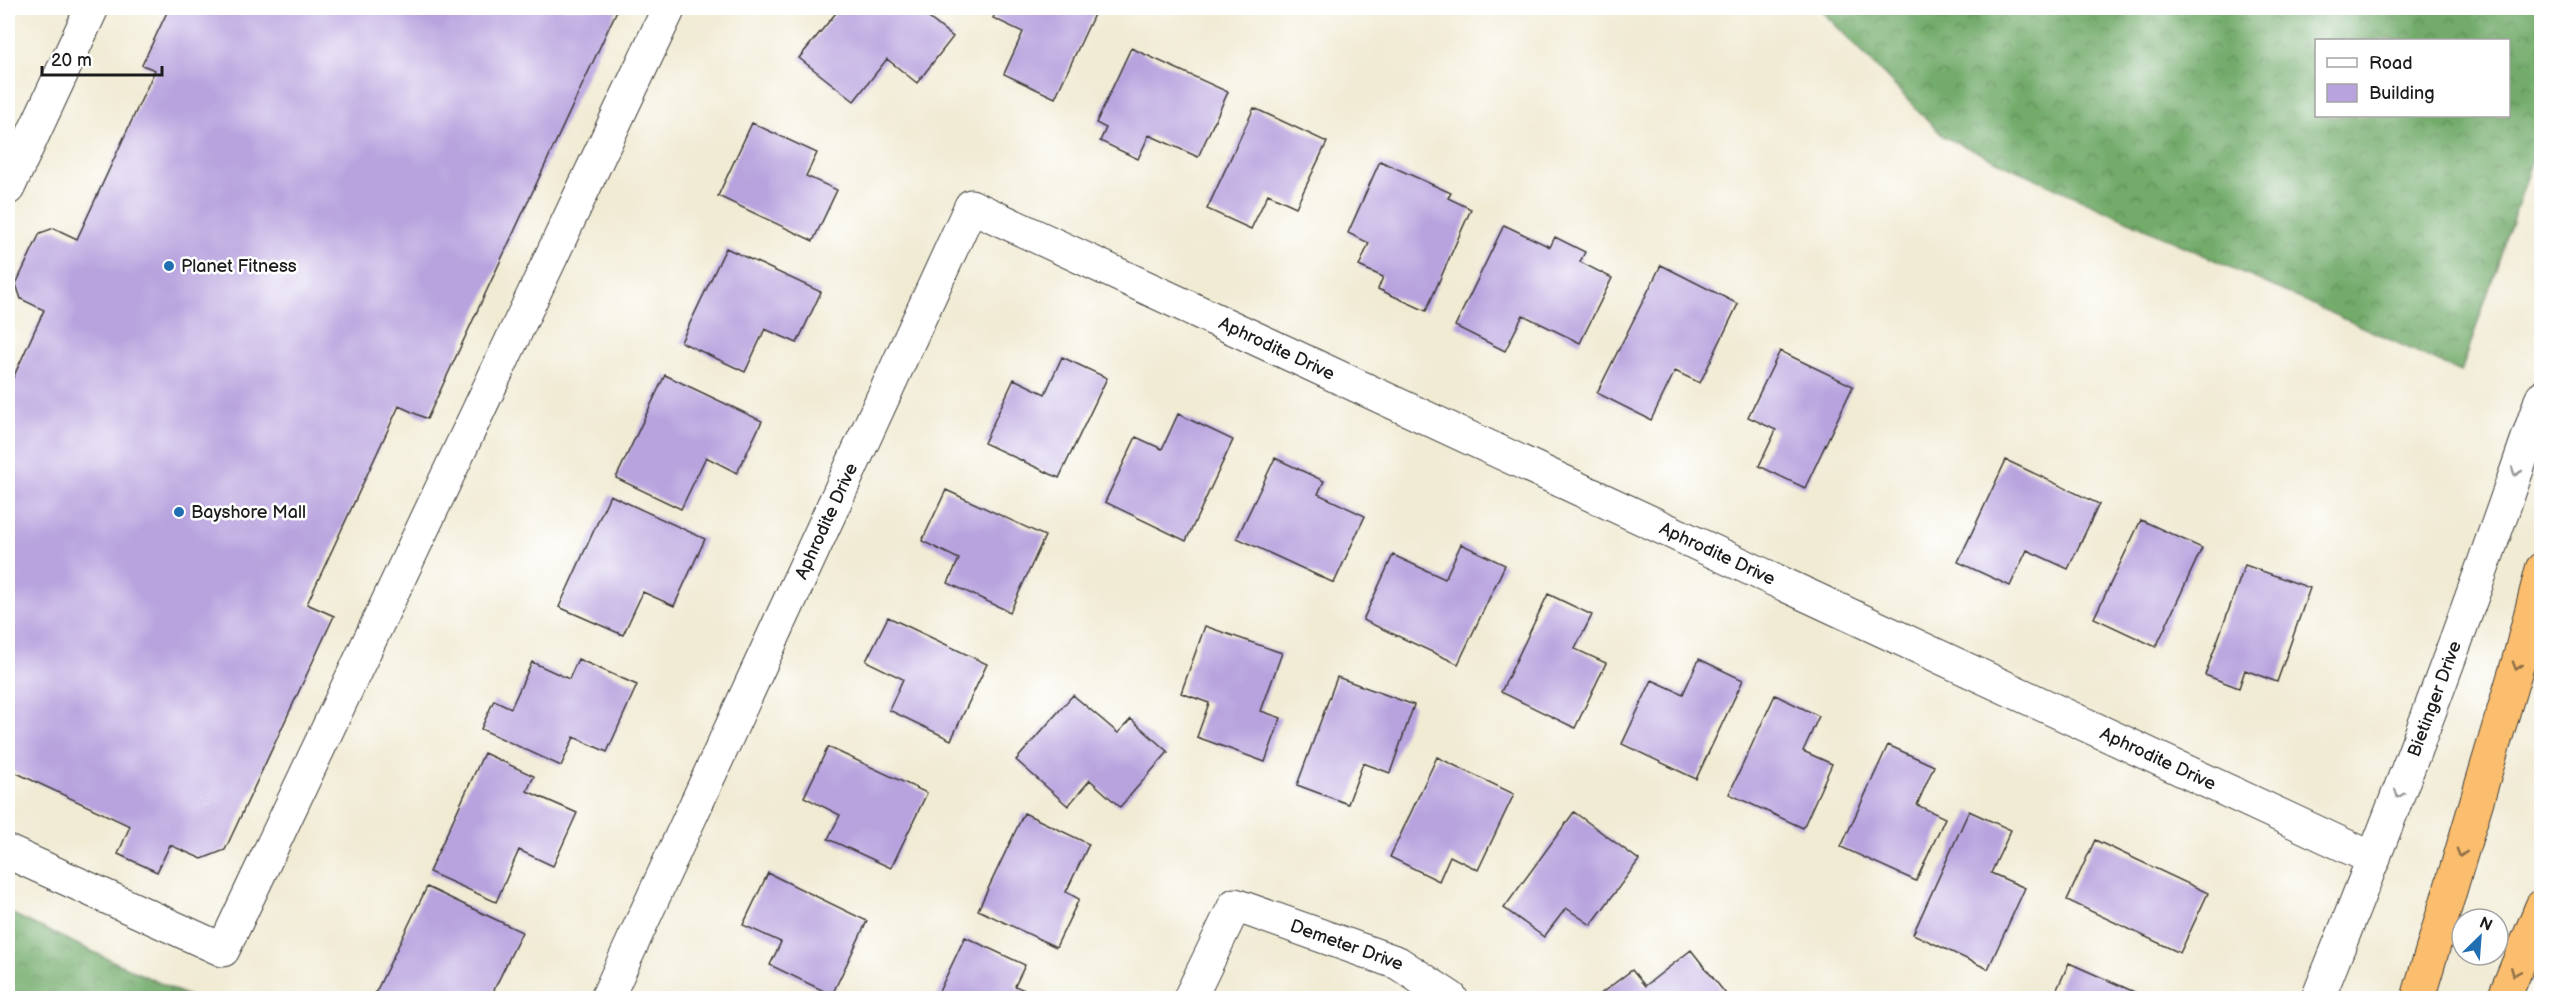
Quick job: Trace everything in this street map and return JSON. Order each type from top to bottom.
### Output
[{"type":"highway","points":[[2418,999],[2520,656],[2541,569]]},
{"type":"highway","points":[[2504,999],[2541,906]]},
{"type":"street","points":[[8,188],[92,8]]},
{"type":"street","points":[[8,852],[223,950],[669,8]]},
{"type":"street","name":"Aphrodite Drive","points":[[607,999],[971,206],[2374,859]]},
{"type":"street","name":"Bietinger Drive","points":[[2318,999],[2374,859],[2476,588],[2541,397]]},
{"type":"street","name":"Demeter Drive","points":[[1190,999],[1235,905],[1398,963],[1451,999]]},
{"type":"green space","points":[[1819,8],[2541,8],[2541,136],[2461,372],[1944,137]]},
{"type":"green space","points":[[8,912],[192,998],[8,998]]},
{"type":"building","name":"Bayshore Mall","points":[[169,8],[618,8],[427,419],[399,406],[307,604],[334,616],[225,850],[202,859],[170,845],[157,872],[118,854],[130,826],[8,769],[8,389],[44,310],[21,299],[16,284],[40,233],[54,228],[77,239],[155,70],[142,65]]},
{"type":"building","points":[[840,8],[916,8],[953,37],[917,83],[887,59],[854,101],[799,58]]},
{"type":"building","points":[[998,8],[1097,8],[1055,98],[1004,74],[1023,32],[993,18]]},
{"type":"building","points":[[1131,48],[1228,92],[1198,157],[1149,135],[1138,159],[1100,141],[1106,128],[1096,123]]},
{"type":"building","points":[[1254,108],[1327,142],[1296,207],[1268,194],[1251,229],[1207,209]]},
{"type":"building","points":[[752,123],[817,153],[806,176],[837,190],[813,241],[718,196]]},
{"type":"building","points":[[1380,161],[1451,193],[1448,198],[1471,209],[1426,311],[1378,289],[1383,277],[1359,266],[1369,243],[1348,233]]},
{"type":"building","points":[[1504,225],[1550,247],[1555,237],[1585,252],[1580,262],[1612,278],[1580,343],[1523,315],[1505,351],[1455,326]]},
{"type":"building","points":[[726,248],[821,292],[797,343],[765,329],[745,372],[681,342]]},
{"type":"building","points":[[1661,265],[1738,304],[1700,383],[1675,371],[1651,420],[1597,393]]},
{"type":"building","points":[[1780,351],[1853,386],[1805,488],[1759,466],[1776,430],[1748,417]]},
{"type":"building","points":[[1062,357],[1107,378],[1059,478],[984,443],[1014,379],[1045,394]]},
{"type":"building","points":[[665,375],[762,421],[737,473],[706,457],[681,509],[616,478]]},
{"type":"building","points":[[1178,414],[1233,440],[1186,541],[1105,502],[1136,437],[1162,449]]},
{"type":"building","points":[[1275,458],[1324,481],[1318,494],[1365,516],[1334,583],[1237,538]]},
{"type":"building","points":[[2006,460],[2099,504],[2068,569],[2027,550],[2010,586],[1958,562]]},
{"type":"building","points":[[946,490],[1045,536],[1010,612],[948,583],[959,559],[922,541]]},
{"type":"building","points":[[610,495],[705,539],[674,606],[643,592],[623,635],[559,607]]},
{"type":"building","points":[[2141,520],[2202,548],[2156,647],[2094,618]]},
{"type":"building","points":[[1461,544],[1505,565],[1458,664],[1363,620],[1393,555],[1445,579]]},
{"type":"building","points":[[2245,565],[2310,588],[2277,682],[2245,670],[2239,688],[2205,675]]},
{"type":"building","points":[[1548,594],[1592,615],[1575,649],[1606,663],[1575,728],[1501,692]]},
{"type":"building","points":[[888,617],[987,664],[951,740],[889,710],[903,679],[866,661]]},
{"type":"building","points":[[1205,626],[1282,653],[1261,711],[1281,718],[1265,762],[1197,737],[1209,703],[1181,693]]},
{"type":"building","points":[[578,659],[637,685],[607,752],[574,737],[561,766],[481,729],[494,700],[511,708],[532,662],[569,679]]},
{"type":"building","points":[[1699,659],[1743,680],[1696,779],[1622,744],[1652,680],[1683,694]]},
{"type":"building","points":[[1337,677],[1414,705],[1390,773],[1363,763],[1348,804],[1297,785]]},
{"type":"building","points":[[1073,695],[1118,733],[1131,719],[1168,752],[1120,807],[1090,780],[1068,806],[1016,760]]},
{"type":"building","points":[[1775,695],[1819,716],[1803,751],[1832,764],[1803,828],[1729,794]]},
{"type":"building","points":[[1888,745],[1934,766],[1917,805],[1945,818],[1916,881],[1841,847]]},
{"type":"building","points":[[828,747],[927,793],[891,868],[828,839],[840,815],[804,797]]},
{"type":"building","points":[[484,753],[534,776],[527,791],[577,813],[553,866],[519,850],[496,902],[429,872]]},
{"type":"building","points":[[1437,757],[1514,794],[1478,870],[1450,856],[1439,881],[1390,857]]},
{"type":"building","points":[[1969,811],[2011,830],[1991,873],[2025,888],[1988,969],[1913,934]]},
{"type":"building","points":[[1574,812],[1639,860],[1591,925],[1566,908],[1544,937],[1504,908]]},
{"type":"building","points":[[1024,813],[1089,844],[1066,892],[1079,899],[1056,947],[978,910]]},
{"type":"building","points":[[2095,840],[2208,893],[2180,953],[2067,900]]},
{"type":"building","points":[[768,873],[867,921],[832,995],[770,965],[781,942],[743,925]]},
{"type":"building","points":[[427,887],[522,932],[490,998],[474,998],[467,995],[465,998],[373,998]]},
{"type":"building","points":[[965,937],[1025,965],[1015,986],[1042,998],[936,998]]},
{"type":"building","points":[[1691,950],[1729,998],[1595,998],[1632,970],[1645,986]]},
{"type":"building","points":[[2069,963],[2148,998],[2053,998]]},
{"type":"place","name":"Planet Fitness","points":[[169,266]]},
{"type":"place","name":"Bayshore Mall","points":[[179,512]]}]
